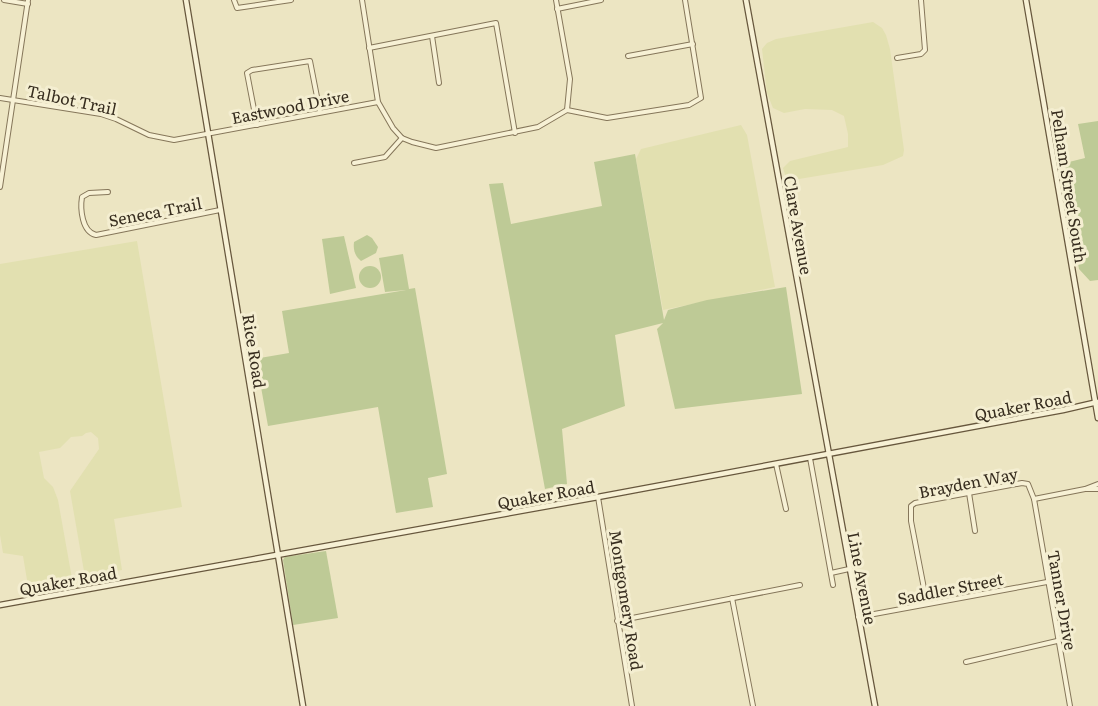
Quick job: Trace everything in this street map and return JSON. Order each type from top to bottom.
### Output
[{"type":"street","points":[[0,188],[28,2],[4,0]]},
{"type":"street","name":"Rice Road","points":[[186,0],[303,706]]},
{"type":"street","points":[[234,0],[237,8],[291,0]]},
{"type":"street","points":[[362,0],[378,102],[388,121],[402,138],[436,148],[538,127],[567,110],[607,118],[689,105],[697,101],[701,98],[685,0]]},
{"type":"street","points":[[556,0],[570,79],[567,110]]},
{"type":"street","points":[[557,9],[601,0]]},
{"type":"street","name":"Clare Avenue","points":[[746,0],[828,454]]},
{"type":"street","points":[[897,58],[921,54],[925,50],[921,0]]},
{"type":"street","name":"Pelham Street South","points":[[1026,0],[1098,418]]},
{"type":"street","points":[[369,48],[496,23],[515,133]]},
{"type":"street","points":[[432,36],[439,83]]},
{"type":"street","points":[[628,56],[693,44]]},
{"type":"street","points":[[258,125],[247,73],[252,69],[310,61],[320,112]]},
{"type":"street","name":"Talbot Trail","points":[[0,98],[101,114],[161,138],[174,140],[207,134]]},
{"type":"street","name":"Eastwood Drive","points":[[207,134],[378,102]]},
{"type":"street","points":[[354,163],[385,157],[402,138]]},
{"type":"street","name":"Seneca Trail","points":[[108,192],[89,193],[82,196],[86,228],[92,234],[220,210]]},
{"type":"street","name":"Quaker Road","points":[[0,605],[810,458],[1097,402]]},
{"type":"street","name":"Line Avenue","points":[[828,454],[875,706]]},
{"type":"street","points":[[810,458],[833,585]]},
{"type":"street","points":[[776,464],[786,509]]},
{"type":"street","name":"Brayden Way","points":[[927,604],[911,521],[911,506],[915,503],[1022,483],[1031,487],[1034,499]]},
{"type":"street","points":[[1034,499],[1085,489],[1098,484]]},
{"type":"street","points":[[1085,489],[1098,489]]},
{"type":"street","points":[[969,494],[975,531]]},
{"type":"street","name":"Montgomery Road","points":[[598,497],[632,706]]},
{"type":"street","name":"Tanner Drive","points":[[1034,499],[1070,706]]},
{"type":"street","points":[[831,573],[849,569]]},
{"type":"street","name":"Saddler Street","points":[[858,617],[1047,582]]},
{"type":"street","points":[[617,621],[800,585]]},
{"type":"street","points":[[732,598],[753,706]]},
{"type":"street","points":[[966,662],[1057,641]]},
{"type":"shaded area","points":[[873,22],[882,28],[890,49],[903,156],[883,165],[787,181],[783,168],[790,161],[848,147],[848,134],[844,116],[832,110],[805,109],[784,113],[773,108],[767,93],[762,49],[767,43],[776,39]]},
{"type":"shaded area","points":[[741,125],[747,135],[775,287],[663,310],[636,159],[641,149]]},
{"type":"shaded area","points":[[137,241],[182,507],[114,519],[122,570],[85,577],[70,491],[99,449],[98,438],[91,432],[86,433],[82,436],[71,437],[60,448],[39,452],[44,478],[53,487],[58,500],[73,584],[29,592],[23,556],[3,553],[0,535],[0,264]]},
{"type":"green space","points":[[1098,121],[1098,280],[1090,281],[1079,269],[1061,164],[1085,158],[1078,124]]},
{"type":"green space","points":[[635,154],[664,320],[668,310],[707,300],[786,287],[802,394],[675,409],[657,329],[663,323],[615,335],[625,406],[562,429],[567,484],[545,489],[489,184],[503,183],[511,224],[602,206],[594,162]]},
{"type":"green space","points":[[367,235],[378,247],[376,253],[361,261],[355,253],[354,242]]},
{"type":"green space","points":[[344,236],[356,288],[330,294],[322,239]]},
{"type":"green space","points":[[403,254],[409,289],[415,288],[447,474],[428,478],[433,507],[396,513],[378,407],[268,426],[254,359],[289,353],[282,311],[406,290],[385,292],[379,258]]},
{"type":"green space","points":[[370,266],[378,269],[381,277],[378,285],[370,288],[362,285],[359,277],[362,269]]},
{"type":"green space","points":[[326,551],[338,618],[293,625],[283,560],[285,557]]}]
